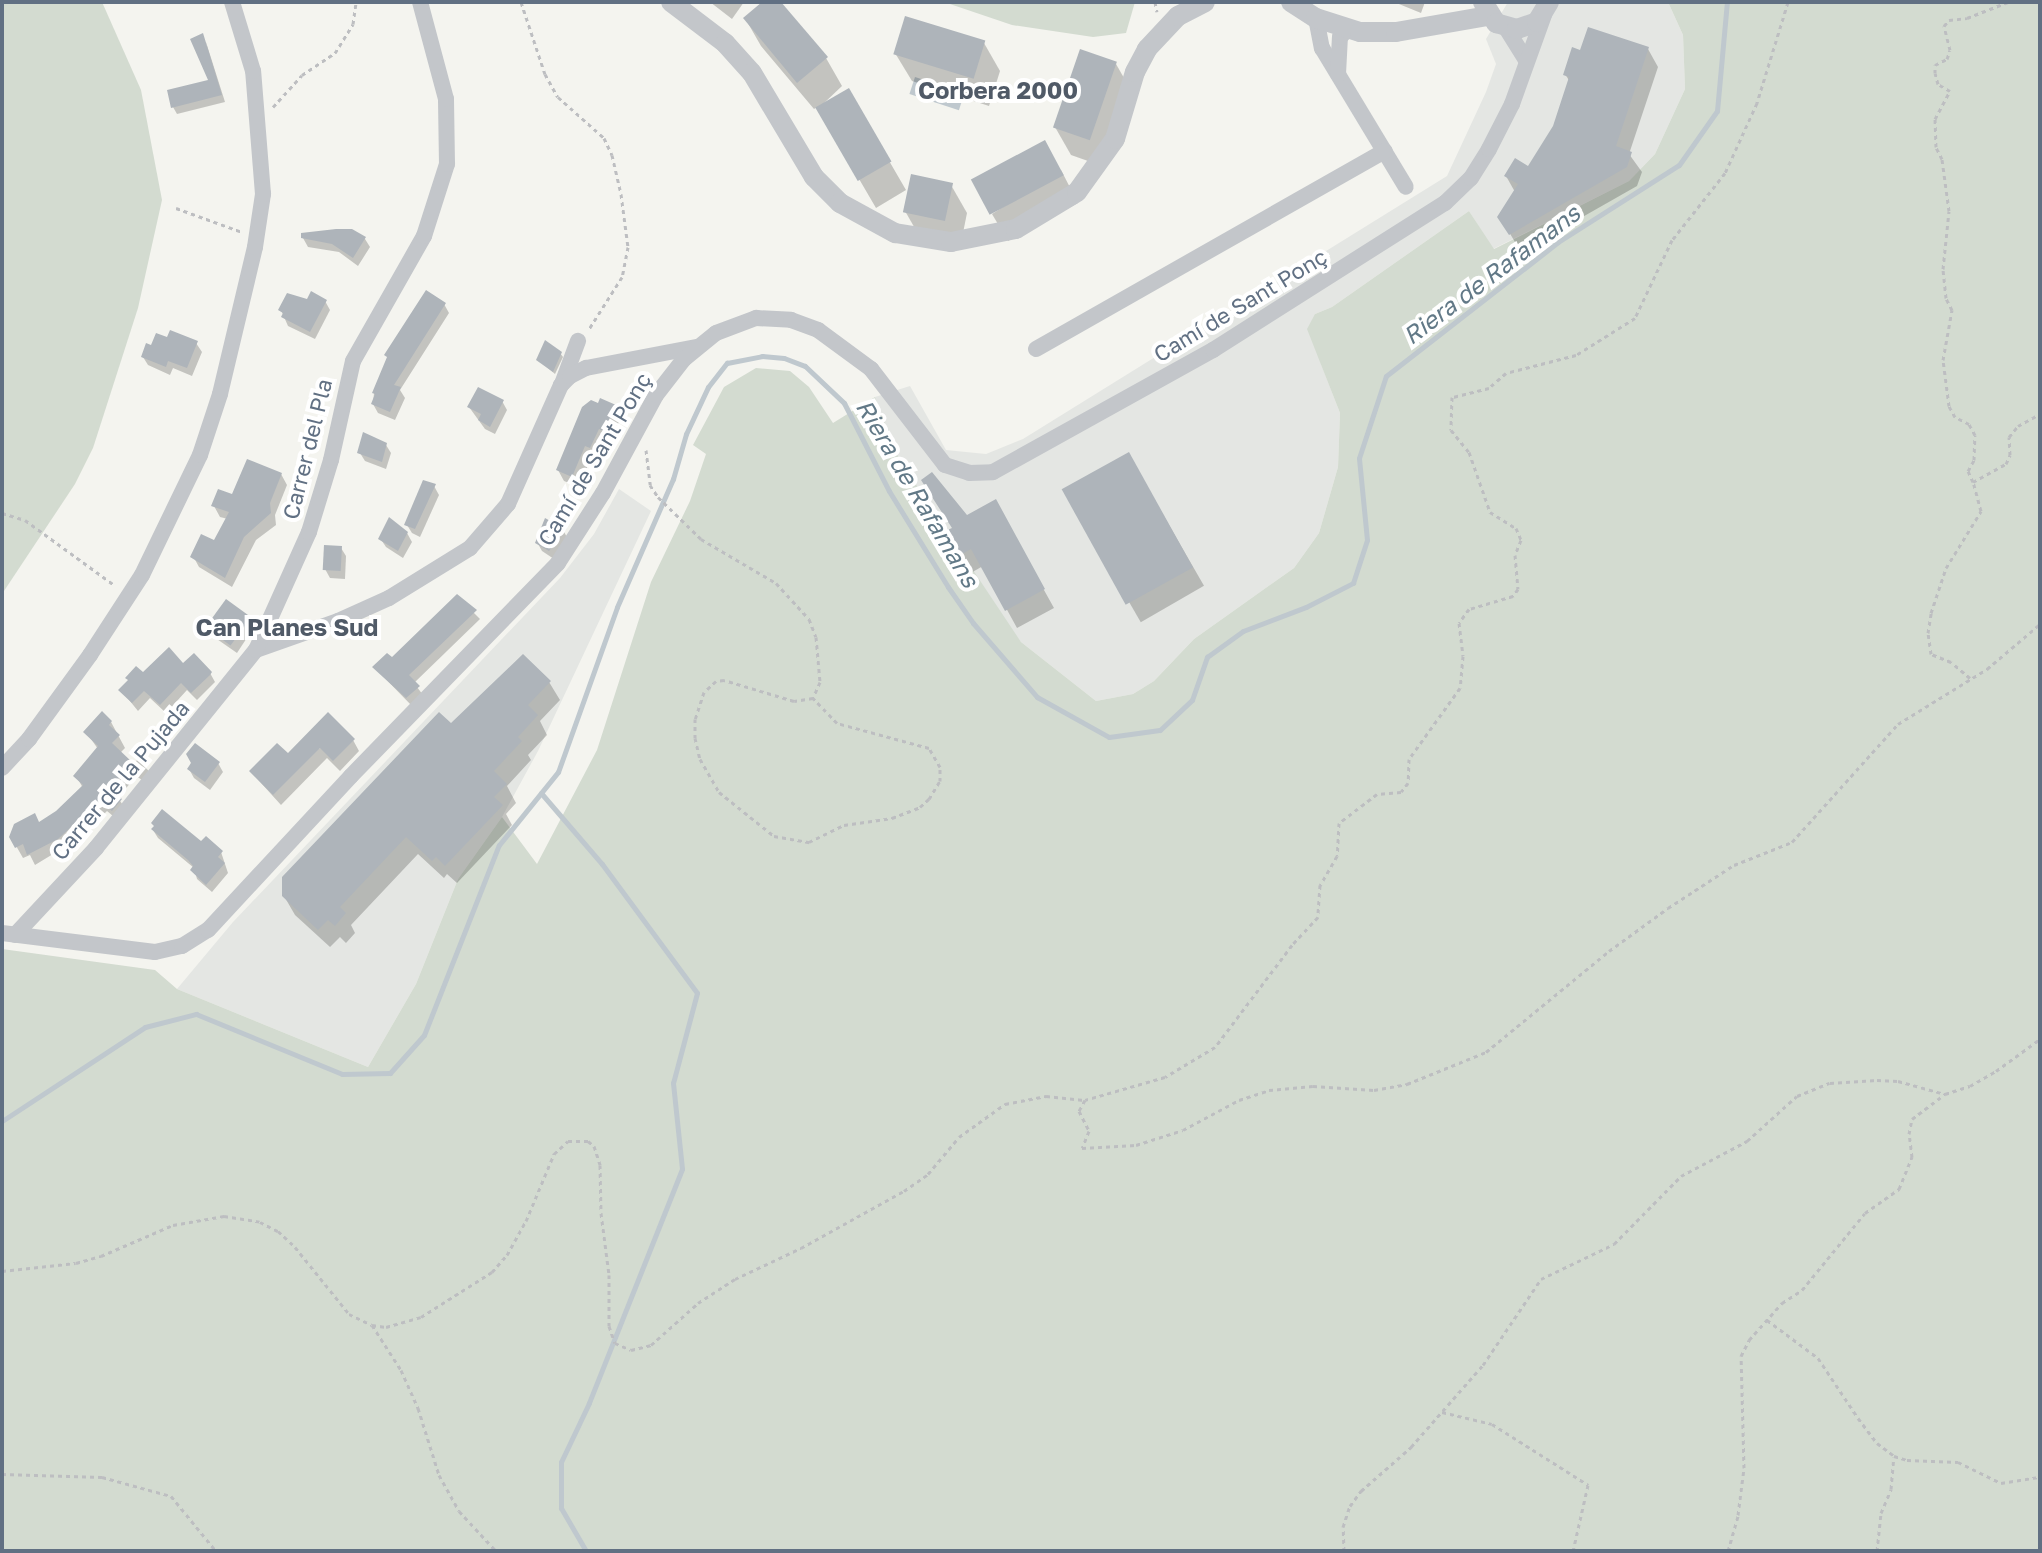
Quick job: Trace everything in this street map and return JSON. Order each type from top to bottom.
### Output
[{"type":"street","points":[[2,768],[29,739],[130,596],[171,520],[200,455],[232,349],[257,238],[263,194],[259,121],[250,57],[232,2]]},
{"type":"street","name":"Carrer del Pla","points":[[256,650],[309,532],[322,492],[353,361],[424,236],[441,189],[449,134],[446,99],[420,2]]},
{"type":"street","points":[[671,2],[725,43],[752,73],[814,177],[840,203],[895,233],[951,242],[1016,229],[1077,192],[1115,139],[1135,72],[1147,49],[1178,16],[1205,2]]},
{"type":"street","points":[[1291,2],[1316,18],[1347,30],[1396,32],[1486,9],[1506,28],[1526,60]]},
{"type":"street","points":[[1428,24],[1458,2]]},
{"type":"street","points":[[1506,28],[1527,27],[1549,6]]},
{"type":"street","name":"Camí de Sant Ponç","points":[[9,934],[155,952],[182,946],[208,930],[351,776],[558,563],[603,493],[643,418],[671,374],[696,347],[728,326],[756,318],[791,320],[811,326],[832,338],[871,369],[945,465],[969,473],[993,472],[1213,350],[1445,203],[1471,178],[1489,149],[1516,94],[1526,60],[1549,6]]},
{"type":"street","points":[[1316,18],[1322,48],[1406,187]]},
{"type":"street","points":[[1338,74],[1340,37],[1347,30]]},
{"type":"street","points":[[1036,349],[1385,151]]},
{"type":"street","points":[[256,650],[338,621],[389,598],[470,548],[508,504],[578,341]]},
{"type":"street","points":[[561,385],[586,368],[696,347]]},
{"type":"street","name":"Carrer de la Pujada","points":[[9,934],[96,848],[256,650]]},
{"type":"path","points":[[259,121],[302,75],[335,53],[353,24],[356,2]]},
{"type":"path","points":[[521,2],[545,74],[558,97],[604,138],[626,223],[628,247],[622,277],[597,321],[578,341]]},
{"type":"path","points":[[2,1271],[76,1263],[101,1256],[173,1225],[224,1216],[260,1222],[278,1231],[295,1247],[349,1314],[372,1325],[386,1327],[421,1317],[492,1272],[507,1255],[526,1221],[554,1154],[568,1141],[588,1141],[594,1146],[600,1165],[601,1213],[609,1275],[609,1326],[615,1343],[631,1350],[651,1345],[698,1303],[735,1279],[801,1248],[904,1191],[928,1174],[959,1137],[1005,1104],[1046,1096],[1085,1100],[1165,1077],[1215,1047],[1292,945],[1318,917],[1320,885],[1337,856],[1339,823],[1377,794],[1401,792],[1408,783],[1409,759],[1460,688],[1463,656],[1459,623],[1469,609],[1513,596],[1518,589],[1515,555],[1521,540],[1516,528],[1490,512],[1469,452],[1451,430],[1452,397],[1489,388],[1506,373],[1576,355],[1635,318],[1672,240],[1725,173],[1757,103],[1788,2]]},
{"type":"path","points":[[1970,678],[1951,662],[1931,654],[1928,633],[1940,580],[1981,511],[1968,471],[1974,460],[1975,435],[1969,424],[1955,417],[1949,406],[1943,360],[1952,310],[1946,298],[1943,269],[1949,211],[1942,159],[1934,136],[1935,119],[1950,91],[1938,84],[1935,65],[1947,59],[1950,50],[1944,26],[1949,20],[1967,18],[2008,2]]},
{"type":"path","points":[[176,208],[257,238]]},
{"type":"path","points":[[1973,482],[2006,464],[2010,455],[2009,437],[2018,426],[2040,414]]},
{"type":"path","points":[[643,418],[650,485],[655,493],[701,539],[776,583],[809,619],[816,637],[820,664],[820,682],[813,698]]},
{"type":"path","points":[[2,513],[25,520],[130,596]]},
{"type":"path","points":[[1085,1100],[1079,1111],[1089,1131],[1082,1148],[1119,1149],[1183,1130],[1239,1100],[1269,1090],[1313,1086],[1374,1090],[1455,1067],[1486,1052],[1609,951],[1718,875],[1792,842],[1898,724],[1996,662],[2040,624]]},
{"type":"path","points":[[724,680],[794,701],[813,698],[837,723],[929,748],[940,767],[940,781],[929,799],[920,807],[892,818],[844,825],[809,842],[774,836],[738,810],[719,792],[698,751],[695,719],[704,692],[716,681],[724,680]]},
{"type":"path","points":[[1728,1551],[1738,1515],[1744,1468],[1741,1356],[1766,1319],[1782,1303],[1802,1290],[1865,1213],[1899,1189],[1912,1157],[1909,1134],[1912,1119],[1945,1094],[1970,1086],[2040,1039]]},
{"type":"path","points":[[1344,1551],[1343,1527],[1350,1506],[1442,1412],[1483,1365],[1541,1279],[1614,1244],[1681,1176],[1747,1141],[1797,1096],[1830,1083],[1877,1080],[1898,1081],[1945,1094]]},
{"type":"path","points":[[1766,1319],[1818,1358],[1868,1431],[1894,1456],[1958,1462],[2001,1483],[2040,1477]]},
{"type":"path","points":[[372,1325],[401,1370],[446,1487],[459,1511],[496,1551]]},
{"type":"path","points":[[1442,1412],[1492,1424],[1588,1485],[1573,1551]]},
{"type":"path","points":[[1877,1551],[1894,1456]]},
{"type":"path","points":[[2,1474],[102,1477],[171,1496],[216,1551]]},
{"type":"shaded area","points":[[2,2],[102,2],[141,90],[162,200],[138,308],[93,448],[75,484],[2,594]]},
{"type":"shaded area","points":[[944,2],[1135,2],[1126,33],[1093,37],[1012,25]]},
{"type":"shaded area","points":[[1508,2],[1668,2],[1683,35],[1685,89],[1655,154],[1629,181],[1493,249],[1469,211],[1332,307],[1315,314],[1321,364],[1340,413],[1338,467],[1319,533],[1294,568],[1194,639],[1154,681],[1133,694],[1096,701],[1021,642],[1006,624],[899,459],[875,397],[910,386],[946,450],[986,454],[1023,439],[1447,176],[1496,64],[1486,39]]},
{"type":"shaded area","points":[[1668,2],[2040,2],[2040,1551],[2,1551],[2,949],[155,970],[177,989],[368,1067],[416,984],[458,879],[502,817],[537,864],[597,750],[651,582],[690,501],[706,454],[693,445],[724,387],[756,368],[790,371],[809,387],[833,423],[875,397],[899,459],[1021,642],[1096,701],[1133,694],[1154,681],[1194,639],[1294,568],[1319,533],[1338,467],[1340,413],[1307,329],[1315,314],[1332,307],[1469,211],[1494,249],[1629,181],[1655,154],[1685,89],[1683,35]]},
{"type":"shaded area","points":[[915,77],[964,93],[959,110],[909,94]]},
{"type":"shaded area","points":[[619,489],[651,511],[538,751],[502,817],[458,879],[416,984],[368,1067],[177,989],[233,922],[560,578],[594,534]]},
{"type":"building","points":[[762,2],[781,2],[828,57],[797,83],[743,18]]},
{"type":"building","points":[[905,16],[985,41],[974,79],[893,54]]},
{"type":"building","points":[[1588,27],[1649,47],[1616,146],[1632,152],[1627,167],[1509,235],[1497,217],[1518,184],[1504,176],[1515,158],[1528,166],[1553,126],[1569,77],[1563,75],[1572,47],[1580,50]]},
{"type":"building","points":[[203,33],[222,95],[171,108],[167,90],[208,80],[190,39]]},
{"type":"building","points":[[1080,49],[1117,62],[1090,140],[1053,127]]},
{"type":"building","points":[[849,88],[892,162],[858,181],[815,108]]},
{"type":"building","points":[[1045,140],[1064,175],[990,215],[971,179]]},
{"type":"building","points":[[911,174],[953,183],[945,221],[903,212]]},
{"type":"building","points":[[352,229],[366,237],[353,258],[332,244],[301,238],[301,233]]},
{"type":"building","points":[[426,290],[446,303],[394,385],[401,387],[390,412],[371,404],[375,394],[372,393],[387,357],[384,355]]},
{"type":"building","points":[[311,291],[327,300],[310,332],[281,317],[283,313],[278,310],[287,293],[307,299]]},
{"type":"building","points":[[170,330],[198,341],[187,368],[168,361],[166,367],[141,357],[146,343],[151,345],[156,333],[167,337]]},
{"type":"building","points":[[545,340],[562,352],[553,372],[536,360]]},
{"type":"building","points":[[478,387],[504,400],[490,427],[478,420],[481,414],[467,407]]},
{"type":"building","points":[[600,398],[616,405],[604,431],[599,429],[590,448],[585,446],[572,477],[556,470],[582,407],[591,400],[598,403]]},
{"type":"building","points":[[363,432],[387,443],[382,462],[357,453]]},
{"type":"building","points":[[1129,452],[1193,567],[1126,605],[1062,489]]},
{"type":"building","points":[[247,459],[282,473],[270,503],[271,513],[244,537],[225,578],[190,557],[201,534],[214,540],[229,512],[211,506],[218,489],[232,494]]},
{"type":"building","points":[[932,472],[967,515],[996,499],[1045,589],[1005,611],[971,549],[957,557],[943,532],[952,528],[921,480]]},
{"type":"building","points":[[423,480],[436,484],[415,529],[404,525]]},
{"type":"building","points":[[389,517],[408,532],[398,551],[378,539]]},
{"type":"building","points":[[545,518],[564,529],[549,551],[535,543]]},
{"type":"building","points":[[324,545],[342,546],[341,571],[323,570]]},
{"type":"building","points":[[457,594],[477,610],[409,675],[420,686],[406,698],[372,667],[387,653],[392,657]]},
{"type":"building","points":[[226,599],[251,617],[231,646],[205,627]]},
{"type":"building","points":[[169,647],[183,663],[194,653],[212,672],[191,693],[181,683],[160,705],[144,691],[132,703],[118,690],[128,680],[125,678],[136,666],[143,672]]},
{"type":"building","points":[[523,654],[551,681],[528,705],[538,715],[518,737],[522,741],[494,771],[507,784],[494,797],[503,805],[445,866],[436,857],[432,861],[406,837],[340,907],[346,913],[335,926],[328,920],[318,930],[282,896],[282,877],[439,712],[451,723]]},
{"type":"building","points":[[102,711],[112,721],[109,725],[120,735],[112,743],[132,762],[110,789],[122,799],[112,811],[100,801],[58,839],[27,855],[23,844],[15,848],[9,837],[14,824],[35,813],[39,822],[56,811],[83,785],[73,776],[98,746],[83,732]]},
{"type":"building","points":[[328,712],[355,739],[333,761],[320,748],[273,795],[249,771],[277,743],[288,753]]},
{"type":"building","points":[[195,743],[220,762],[205,782],[187,769],[191,763],[186,754]]},
{"type":"building","points":[[162,809],[201,841],[206,836],[223,851],[218,857],[225,863],[206,885],[190,870],[193,866],[188,860],[151,829],[154,826],[151,823]]},
{"type":"waterway","name":"Riera de Rafamans","points":[[2,1121],[145,1027],[196,1014],[342,1074],[390,1073],[424,1035],[499,845],[558,772],[617,607],[673,479],[686,434],[708,387],[727,363],[762,356],[784,358],[805,366],[844,403],[889,491],[948,587],[973,623],[1037,697],[1109,737],[1160,730],[1192,700],[1207,657],[1243,631],[1306,607],[1353,583],[1367,540],[1359,458],[1386,376],[1558,242],[1679,165],[1717,111],[1727,2]]},
{"type":"waterway","points":[[541,793],[602,864],[697,993],[673,1083],[682,1169],[589,1403],[561,1462],[561,1508],[586,1551]]},
{"type":"district","name":"Corbera 2000","points":[[998,90]]},
{"type":"district","name":"Can Planes Sud","points":[[287,627]]}]
